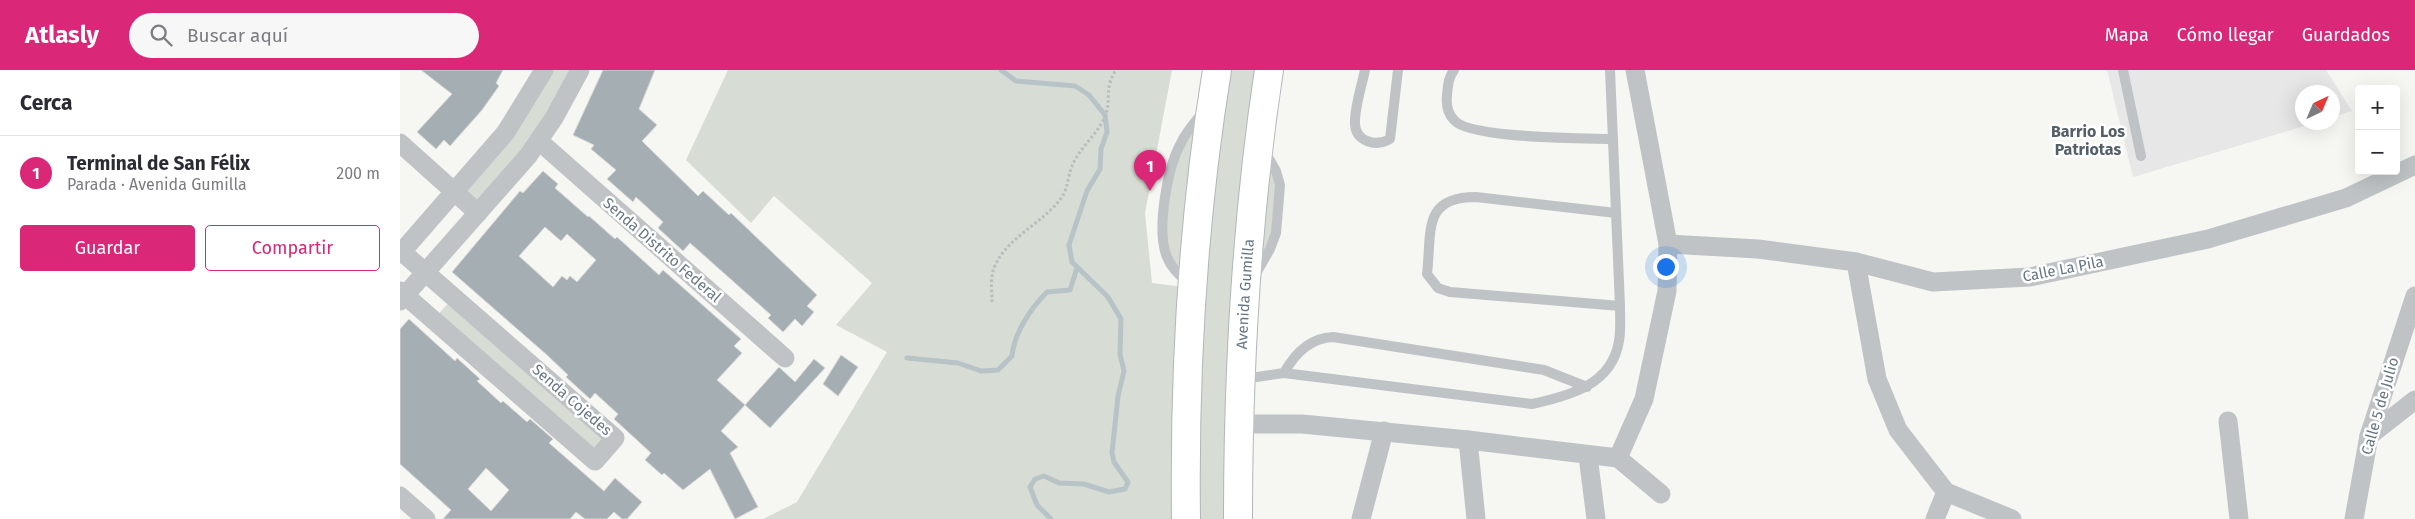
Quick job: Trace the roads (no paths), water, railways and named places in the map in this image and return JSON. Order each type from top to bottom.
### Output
[{"type":"main road","points":[[1186,519],[1187,420],[1193,288],[1202,177],[1217,70]]},
{"type":"main road","name":"Avenida Gumilla","points":[[1238,519],[1239,380],[1244,295],[1258,140],[1269,70]]},
{"type":"street","points":[[401,253],[517,118],[544,70]]},
{"type":"street","points":[[402,296],[426,272],[539,141],[580,70]]},
{"type":"street","points":[[1618,458],[1644,399],[1667,291],[1668,244],[1635,70]]},
{"type":"street","name":"Senda Distrito Federal","points":[[539,141],[785,358]]},
{"type":"street","points":[[400,143],[478,213]]},
{"type":"street","name":"Calle La Pila","points":[[1668,244],[1758,249],[1856,262],[1933,282],[2030,277],[2208,239],[2346,198],[2415,165]]},
{"type":"street","name":"Senda Cojedes","points":[[401,253],[426,272],[615,438],[595,461],[402,296]]},
{"type":"street","points":[[1856,262],[1877,379],[1898,430],[1946,492],[2012,519]]},
{"type":"street","name":"Calle 5 de Julio","points":[[2354,519],[2369,436],[2415,296]]},
{"type":"street","points":[[2369,436],[2415,400]]},
{"type":"street","points":[[2228,421],[2238,519]]},
{"type":"street","points":[[1239,424],[1302,424],[1384,431],[1618,458],[1662,494]]},
{"type":"street","points":[[1361,519],[1384,431]]},
{"type":"street","points":[[1468,440],[1476,519]]},
{"type":"street","points":[[1588,456],[1596,519]]},
{"type":"street","points":[[1935,519],[1946,492]]},
{"type":"street","points":[[400,496],[426,519]]},
{"type":"lane","points":[[1365,70],[1355,124],[1360,136],[1368,143],[1383,143],[1390,139],[1398,70]]},
{"type":"lane","points":[[1454,70],[1449,77],[1446,105],[1454,121],[1464,127],[1491,133],[1613,139]]},
{"type":"lane","points":[[1239,380],[1284,372],[1532,404],[1567,397],[1602,377],[1614,357],[1619,341],[1620,306],[1610,70]]},
{"type":"lane","points":[[2123,70],[2141,156]]},
{"type":"lane","points":[[1616,213],[1476,197],[1457,197],[1440,205],[1434,215],[1426,274],[1438,288],[1450,292],[1620,306]]},
{"type":"lane","points":[[1284,372],[1290,362],[1307,345],[1320,338],[1333,337],[1544,370],[1587,387]]},
{"type":"waterway","points":[[1001,70],[1016,81],[1075,86],[1089,95],[1105,115],[1107,132],[1101,149],[1100,169],[1087,191],[1069,245],[1072,262],[1108,297],[1121,319],[1120,354],[1124,371],[1118,396],[1112,453],[1114,462],[1128,482],[1125,489],[1109,492],[1084,484],[1059,483],[1044,476],[1035,479],[1030,487],[1037,505],[1051,519]]},
{"type":"waterway","points":[[907,358],[958,363],[981,371],[998,370],[1012,356],[1013,347],[1024,321],[1035,306],[1047,292],[1070,290],[1077,268]]},
{"type":"place","name":"Terminal de San Félix","points":[[1150,191]]},
{"type":"district","name":"Barrio Los Patriotas","points":[[2088,140]]}]
